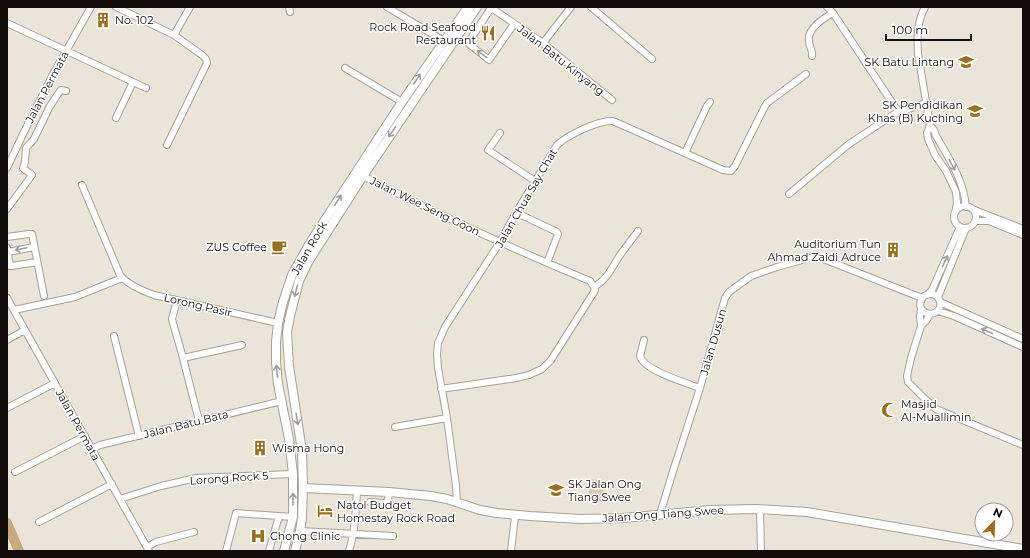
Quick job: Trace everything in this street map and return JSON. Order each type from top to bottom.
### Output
[{"type":"main road","name":"Jalan Rock","points":[[284,551],[292,517],[293,474],[289,439],[278,384],[276,342],[283,302],[292,275],[302,256],[351,179],[468,7]]},
{"type":"main road","name":"Jalan Rock","points":[[295,551],[302,518],[302,451],[289,366],[287,332],[299,281],[308,262],[363,176],[477,7]]},
{"type":"main road","name":"Jalan Ong Tiang Swee","points":[[303,488],[389,492],[441,498],[480,510],[515,516],[624,518],[711,510],[760,508],[807,512],[1023,549]]},
{"type":"street","name":"Jalan Permata","points":[[7,168],[52,76],[91,7]]},
{"type":"street","points":[[116,7],[174,36],[206,59],[207,63],[167,145]]},
{"type":"street","points":[[174,36],[190,7]]},
{"type":"street","points":[[387,7],[444,41]]},
{"type":"street","points":[[543,43],[571,7]]},
{"type":"street","points":[[591,7],[652,59]]},
{"type":"street","points":[[827,7],[833,13],[898,110],[903,111],[926,103]]},
{"type":"street","points":[[925,7],[917,33],[918,54],[930,125],[960,180],[968,208],[975,213],[975,221],[972,226],[963,227],[957,224],[955,220],[954,217],[958,203],[956,192],[928,140],[927,133],[930,125]]},
{"type":"street","points":[[491,8],[470,40],[469,44],[489,60],[514,24]]},
{"type":"street","name":"Jalan Batu Kinyang","points":[[491,8],[543,43],[612,100]]},
{"type":"street","points":[[812,56],[808,38],[810,33],[825,17],[833,13]]},
{"type":"street","points":[[7,23],[146,88]]},
{"type":"street","points":[[345,68],[402,102]]},
{"type":"street","name":"Jalan Chua Say Chat","points":[[457,502],[447,418],[436,354],[438,343],[445,327],[500,242],[557,145],[563,140],[587,128],[607,120],[613,120],[723,170],[731,171],[767,103],[806,74]]},
{"type":"street","points":[[116,118],[133,82]]},
{"type":"street","points":[[7,209],[32,176],[23,168],[26,148],[34,139],[50,106],[58,94],[61,90],[66,91]]},
{"type":"street","points":[[685,153],[710,102]]},
{"type":"street","points":[[790,194],[849,144],[896,113],[898,110]]},
{"type":"street","points":[[500,133],[488,150],[536,181]]},
{"type":"street","points":[[23,134],[34,139]]},
{"type":"street","name":"Jalan Wee Seng Goon","points":[[363,176],[427,208],[590,282],[594,287]]},
{"type":"street","points":[[14,310],[75,297],[122,278],[82,185]]},
{"type":"street","points":[[955,213],[960,208],[968,208],[1023,229]]},
{"type":"street","points":[[517,213],[557,232],[558,234],[547,263]]},
{"type":"street","points":[[975,221],[989,221],[1023,235]]},
{"type":"street","points":[[963,227],[932,290],[922,298],[920,317],[921,326],[911,358],[907,376],[908,382],[936,409],[1023,445]]},
{"type":"street","points":[[903,291],[914,299],[926,314],[933,314],[938,311],[941,305],[939,300],[963,227]]},
{"type":"street","points":[[442,389],[529,375],[542,369],[551,360],[560,346],[594,292],[594,287],[606,278],[620,255],[638,231]]},
{"type":"street","points":[[7,237],[32,234],[44,296]]},
{"type":"street","points":[[8,252],[34,246]]},
{"type":"street","points":[[7,248],[10,266],[37,262]]},
{"type":"street","name":"Jalan Dusun","points":[[660,514],[700,388],[725,298],[733,289],[751,276],[809,258],[821,258],[922,298]]},
{"type":"street","name":"Lorong Pasir","points":[[122,278],[147,293],[278,324]]},
{"type":"street","points":[[928,294],[933,294],[939,300],[1023,339]]},
{"type":"street","name":"Jalan Permata","points":[[7,298],[148,549]]},
{"type":"street","points":[[177,300],[172,319],[199,421]]},
{"type":"street","points":[[938,311],[954,316],[1023,347]]},
{"type":"street","points":[[921,326],[930,314]]},
{"type":"street","points":[[7,340],[25,330]]},
{"type":"street","points":[[114,336],[139,436]]},
{"type":"street","points":[[644,340],[640,356],[643,362],[660,372],[700,388]]},
{"type":"street","points":[[183,358],[242,345]]},
{"type":"street","points":[[7,408],[55,383]]},
{"type":"street","name":"Jalan Batu Bata","points":[[92,449],[100,445],[282,401]]},
{"type":"street","points":[[395,427],[447,418]]},
{"type":"street","points":[[15,472],[84,436]]},
{"type":"street","name":"Lorong Rock 5","points":[[120,499],[161,486],[196,478],[293,474]]},
{"type":"street","points":[[39,522],[112,484]]},
{"type":"street","points":[[349,551],[353,534],[357,490]]},
{"type":"street","points":[[370,502],[385,503],[388,501],[389,492]]},
{"type":"street","points":[[760,508],[761,551]]},
{"type":"street","points":[[226,551],[236,513],[292,517]]},
{"type":"street","points":[[269,551],[279,516]]},
{"type":"street","points":[[511,551],[515,516]]},
{"type":"street","points":[[300,531],[393,536]]},
{"type":"street","points":[[148,549],[156,542],[194,532]]},
{"type":"shaded area","points":[[590,479],[606,481],[603,502],[588,500]]},
{"type":"waterway","points":[[7,523],[19,551]]},
{"type":"place","name":"No. 102","points":[[103,20]]},
{"type":"place","name":"Rock Road Seafood Restaurant","points":[[488,33]]},
{"type":"place","name":"SK Batu Lintang","points":[[966,62]]},
{"type":"place","name":"SK Pendidikan Khas (B) Kuching","points":[[975,111]]},
{"type":"place","name":"ZUS Coffee","points":[[279,247]]},
{"type":"place","name":"Auditorium Tun Ahmad Zaidi Adruce","points":[[893,250]]},
{"type":"place","name":"Masjid Al-Muallimin","points":[[889,410]]},
{"type":"place","name":"Wisma Hong","points":[[260,448]]},
{"type":"place","name":"SK Jalan Ong Tiang Swee","points":[[556,490]]},
{"type":"place","name":"Natol Budget Homestay Rock Road","points":[[325,511]]},
{"type":"place","name":"Chong Clinic","points":[[258,536]]}]
